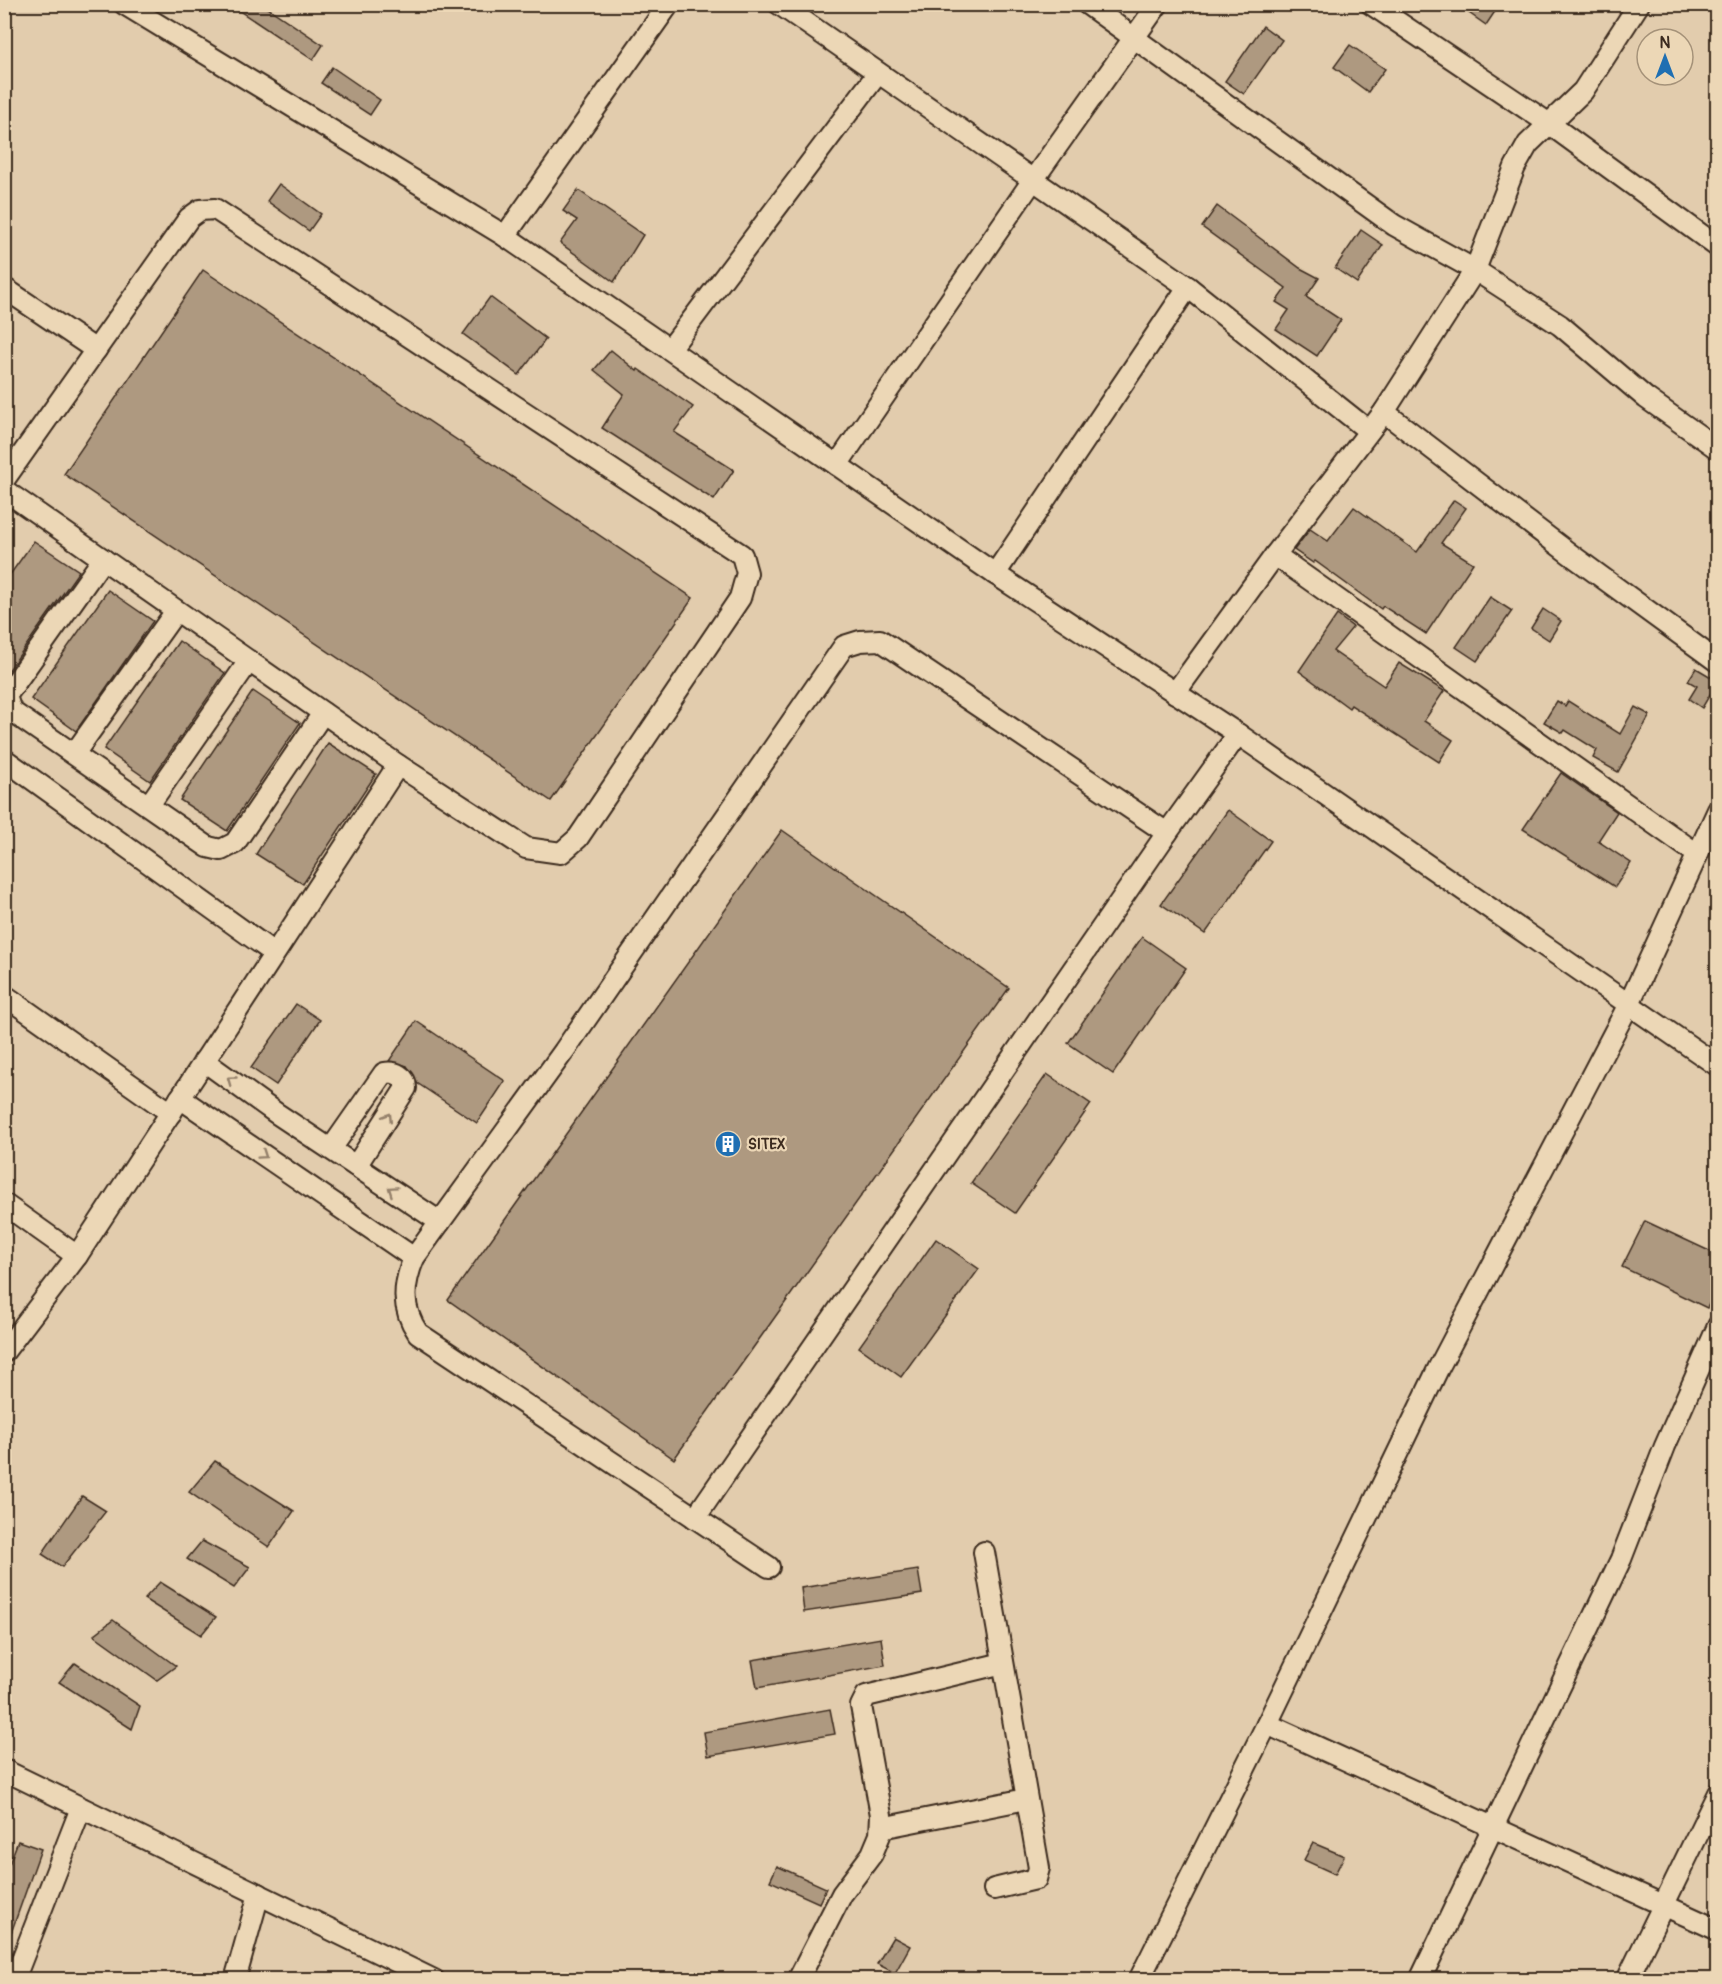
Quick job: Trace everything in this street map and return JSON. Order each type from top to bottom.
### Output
[{"type":"street","points":[[124,4],[505,236],[995,574],[1238,734],[1628,1006],[1718,1066]]},
{"type":"street","points":[[505,236],[669,4]]},
{"type":"street","points":[[778,4],[1188,287],[1369,431]]},
{"type":"street","points":[[1087,4],[1394,225],[1475,270],[1560,325],[1646,398],[1718,449]]},
{"type":"street","points":[[837,465],[1033,180],[1158,4]]},
{"type":"street","points":[[1371,4],[1548,123],[1718,247]]},
{"type":"street","points":[[1174,693],[1384,412],[1475,270],[1515,167],[1528,144],[1583,91],[1639,4]]},
{"type":"street","points":[[670,349],[878,73]]},
{"type":"street","points":[[4,490],[398,765],[526,848],[561,853],[578,838],[740,598],[747,573],[742,555],[215,208],[200,210],[189,218],[96,350],[8,468]]},
{"type":"street","points":[[995,574],[1188,287]]},
{"type":"street","points":[[4,288],[96,350]]},
{"type":"street","points":[[1384,412],[1570,554],[1718,662]]},
{"type":"street","points":[[1275,555],[1697,854]]},
{"type":"street","points":[[103,559],[6,696],[11,711],[208,847],[221,850],[235,843],[323,713]]},
{"type":"street","points":[[75,754],[176,610]]},
{"type":"street","points":[[769,1567],[418,1333],[409,1319],[404,1291],[414,1258],[570,1041],[844,646],[860,641],[880,640],[1167,833]]},
{"type":"street","points":[[149,805],[249,661]]},
{"type":"street","points":[[695,1518],[1167,833],[1238,734]]},
{"type":"street","points":[[4,759],[274,953]]},
{"type":"street","points":[[4,1352],[77,1256],[398,765]]},
{"type":"street","points":[[1139,1980],[1267,1724],[1438,1369],[1628,1006],[1718,810]]},
{"type":"street","points":[[4,995],[414,1258]]},
{"type":"street","points":[[204,1060],[440,1222]]},
{"type":"street","points":[[331,1149],[384,1073],[399,1075],[404,1079],[406,1088],[356,1166]]},
{"type":"street","points":[[4,1204],[77,1256]]},
{"type":"street","points":[[1420,1980],[1621,1559],[1665,1446],[1718,1326]]},
{"type":"street","points":[[984,1552],[1039,1875],[1036,1879],[994,1889]]},
{"type":"street","points":[[798,1980],[842,1894],[872,1854],[881,1828],[881,1815],[861,1706],[862,1700],[866,1696],[1003,1663]]},
{"type":"street","points":[[1267,1724],[1718,1930]]},
{"type":"street","points":[[4,1770],[434,1980]]},
{"type":"street","points":[[1627,1980],[1718,1794]]},
{"type":"street","points":[[881,1828],[1026,1799]]},
{"type":"street","points":[[14,1980],[81,1808]]},
{"type":"street","points":[[235,1980],[260,1894]]},
{"type":"building","points":[[229,4],[262,4],[323,45],[313,60]]},
{"type":"building","points":[[1456,4],[1500,4],[1486,25]]},
{"type":"building","points":[[1263,26],[1282,40],[1244,94],[1225,81]]},
{"type":"building","points":[[1350,45],[1385,69],[1368,92],[1334,67]]},
{"type":"building","points":[[332,67],[380,100],[370,115],[321,83]]},
{"type":"building","points":[[279,184],[321,214],[309,231],[267,201]]},
{"type":"building","points":[[578,190],[643,235],[614,282],[560,243],[577,220],[563,211]]},
{"type":"building","points":[[1217,206],[1300,268],[1319,278],[1306,297],[1341,320],[1317,356],[1276,329],[1289,310],[1276,302],[1286,288],[1202,227]]},
{"type":"building","points":[[1361,230],[1383,245],[1357,283],[1335,268]]},
{"type":"building","points":[[203,270],[693,598],[551,801],[64,474]]},
{"type":"building","points":[[490,297],[546,339],[519,375],[463,334]]},
{"type":"building","points":[[611,350],[637,371],[638,369],[693,407],[674,432],[734,470],[714,500],[602,428],[624,394],[594,370]]},
{"type":"building","points":[[1454,500],[1466,508],[1441,543],[1473,563],[1426,634],[1383,606],[1381,609],[1315,561],[1313,563],[1294,550],[1310,529],[1328,541],[1354,507],[1417,552]]},
{"type":"building","points":[[34,541],[79,571],[4,677],[4,583]]},
{"type":"building","points":[[108,590],[153,621],[76,731],[31,699]]},
{"type":"building","points":[[1490,597],[1512,611],[1477,661],[1456,647]]},
{"type":"building","points":[[1543,609],[1561,621],[1549,640],[1531,628]]},
{"type":"building","points":[[1337,615],[1353,627],[1333,651],[1384,686],[1399,663],[1444,691],[1424,721],[1453,740],[1439,762],[1351,705],[1349,708],[1299,671]]},
{"type":"building","points":[[179,641],[225,673],[150,781],[104,749]]},
{"type":"building","points":[[1696,668],[1718,681],[1702,708],[1689,699],[1697,686],[1688,681]]},
{"type":"building","points":[[253,691],[300,723],[227,831],[180,800]]},
{"type":"building","points":[[1557,701],[1565,706],[1568,701],[1620,734],[1635,707],[1650,715],[1618,772],[1593,758],[1597,750],[1565,730],[1563,733],[1544,722]]},
{"type":"building","points":[[328,743],[376,774],[303,884],[256,854]]},
{"type":"building","points":[[1561,773],[1617,812],[1598,841],[1631,863],[1615,887],[1523,829]]},
{"type":"building","points":[[1228,810],[1271,841],[1205,934],[1161,904]]},
{"type":"building","name":"SITEX","points":[[782,830],[1009,988],[674,1459],[448,1300]]},
{"type":"building","points":[[1142,937],[1186,968],[1113,1074],[1068,1043]]},
{"type":"building","points":[[296,1004],[320,1020],[276,1085],[251,1068]]},
{"type":"building","points":[[416,1021],[505,1081],[477,1123],[417,1083],[407,1066],[389,1061]]},
{"type":"building","points":[[1047,1074],[1091,1104],[1015,1213],[971,1183]]},
{"type":"building","points":[[1645,1221],[1718,1255],[1718,1287],[1707,1308],[1622,1267]]},
{"type":"building","points":[[936,1239],[979,1269],[901,1377],[859,1347]]},
{"type":"building","points":[[215,1461],[294,1511],[269,1547],[189,1492]]},
{"type":"building","points":[[82,1496],[106,1511],[62,1567],[42,1554]]},
{"type":"building","points":[[202,1541],[250,1567],[234,1588],[187,1559]]},
{"type":"building","points":[[918,1570],[922,1594],[804,1612],[801,1588]]},
{"type":"building","points":[[160,1582],[216,1617],[201,1635],[144,1599]]},
{"type":"building","points":[[113,1620],[176,1666],[157,1680],[94,1635]]},
{"type":"building","points":[[881,1638],[885,1665],[757,1688],[752,1660]]},
{"type":"building","points":[[75,1663],[140,1706],[132,1729],[59,1682]]},
{"type":"building","points":[[830,1709],[835,1734],[708,1756],[704,1732]]},
{"type":"building","points":[[18,1841],[41,1849],[6,1947],[4,1877]]},
{"type":"building","points":[[1313,1843],[1344,1856],[1335,1874],[1304,1860]]},
{"type":"building","points":[[777,1866],[826,1888],[819,1903],[770,1881]]},
{"type":"building","points":[[893,1937],[910,1946],[895,1973],[877,1964]]},
{"type":"place","name":"SITEX","points":[[728,1144]]}]
